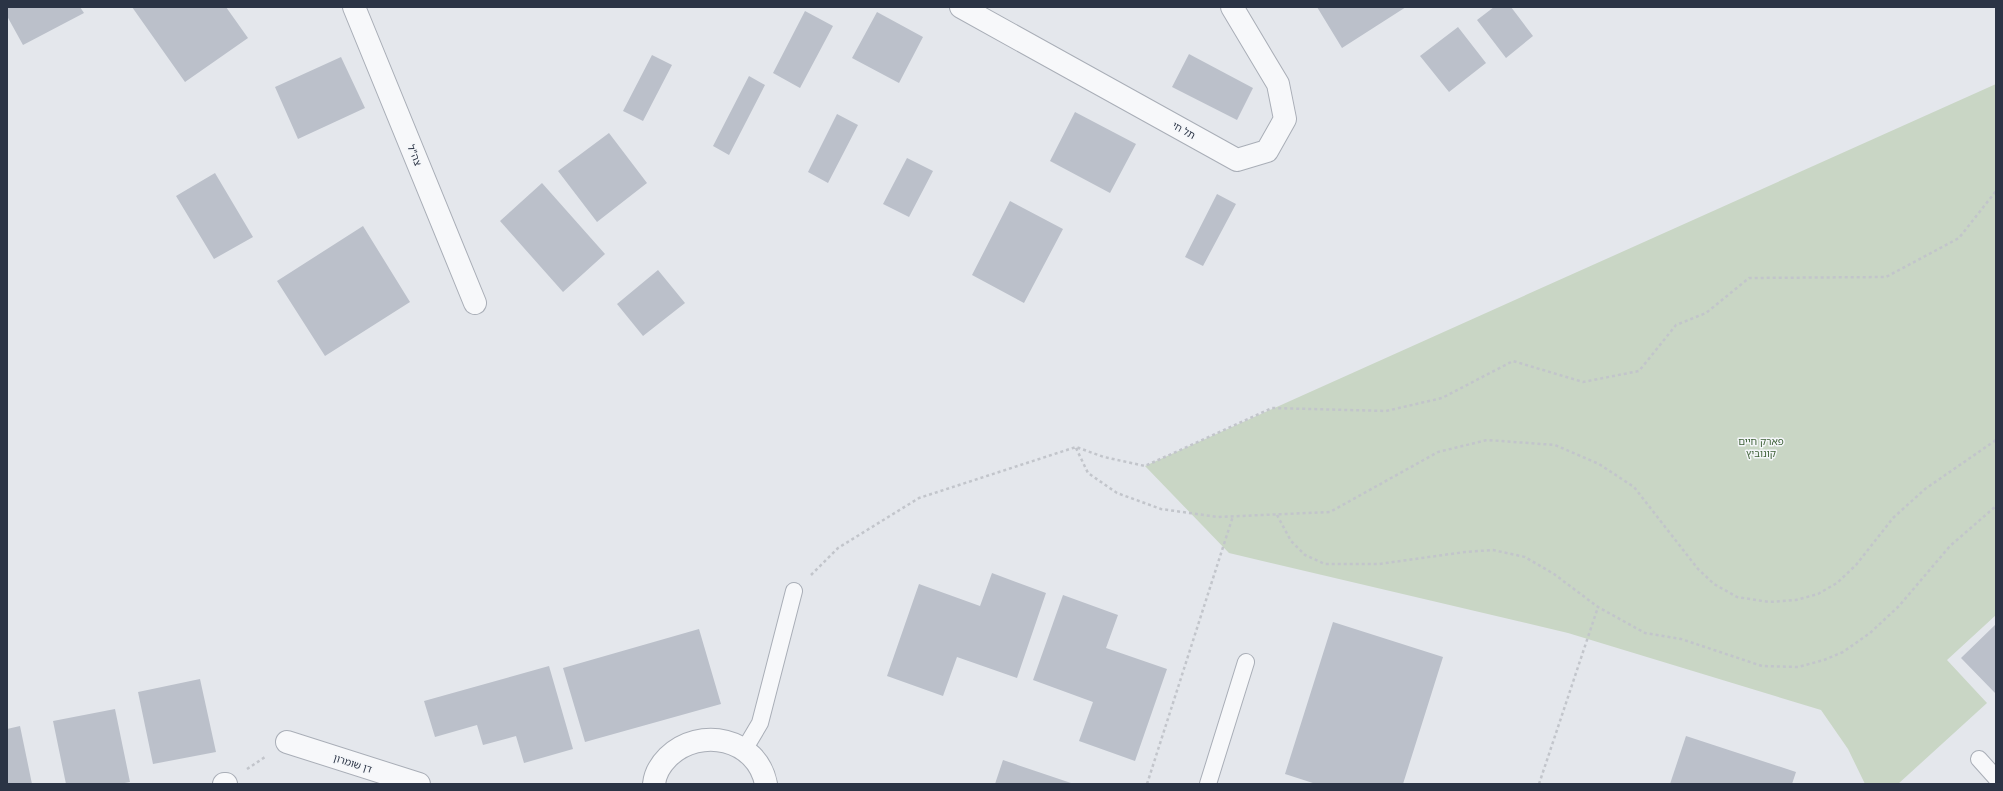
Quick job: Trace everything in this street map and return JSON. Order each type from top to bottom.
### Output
[{"type":"street","name":"צה\"ל","points":[[354,7],[475,304]]},
{"type":"street","name":"תל חי","points":[[961,7],[1237,160],[1267,152],[1285,119],[1278,84],[1232,7]]},
{"type":"street","points":[[654,784],[663,763],[676,750],[692,742],[710,739],[728,742],[744,750],[758,764],[766,784]]},
{"type":"street","name":"דן שומרון","points":[[287,742],[419,784]]},
{"type":"lane","points":[[744,750],[760,723],[794,591]]},
{"type":"lane","points":[[1208,784],[1246,662]]},
{"type":"lane","points":[[1979,759],[1996,778]]},
{"type":"path","points":[[794,591],[838,548],[919,498],[1076,447],[1104,457],[1145,466],[1272,408],[1386,411],[1442,398],[1513,361],[1583,382],[1640,371],[1676,325],[1706,313],[1749,278],[1886,277],[1959,238],[1996,191]]},
{"type":"path","points":[[1076,447],[1088,473],[1118,493],[1161,509],[1218,517],[1330,512],[1438,452],[1487,440],[1555,445],[1599,464],[1634,487],[1698,569],[1714,584],[1737,597],[1770,602],[1818,594],[1837,582],[1856,565],[1892,518],[1926,489],[1996,440]]},
{"type":"path","points":[[1277,515],[1291,541],[1305,555],[1325,564],[1379,564],[1465,552],[1493,550],[1525,557],[1554,574],[1598,607],[1645,633],[1681,639],[1762,666],[1798,667],[1824,660],[1844,652],[1870,633],[1899,606],[1950,546],[1996,506]]},
{"type":"path","points":[[1147,784],[1233,516]]},
{"type":"path","points":[[1539,784],[1598,607]]},
{"type":"path","points":[[225,784],[287,742]]},
{"type":"green space","name":"פארק חיים קונוביץ","points":[[1996,84],[1996,615],[1947,660],[1987,703],[1898,784],[1865,784],[1848,749],[1821,710],[1568,633],[1229,553],[1145,466]]},
{"type":"building","points":[[7,7],[80,7],[84,13],[23,45],[7,16]]},
{"type":"building","points":[[132,7],[226,7],[248,38],[185,82]]},
{"type":"building","points":[[1317,7],[1406,7],[1342,48]]},
{"type":"building","points":[[1494,7],[1511,7],[1533,36],[1506,58],[1477,20]]},
{"type":"building","points":[[805,11],[833,26],[800,88],[773,73]]},
{"type":"building","points":[[877,12],[923,37],[899,83],[852,58]]},
{"type":"building","points":[[1458,27],[1486,63],[1449,92],[1420,56]]},
{"type":"building","points":[[1189,54],[1253,88],[1237,120],[1172,87]]},
{"type":"building","points":[[652,55],[672,65],[643,121],[623,111]]},
{"type":"building","points":[[341,57],[365,108],[298,139],[275,87]]},
{"type":"building","points":[[749,76],[765,85],[729,155],[713,146]]},
{"type":"building","points":[[1075,112],[1136,144],[1110,193],[1050,161]]},
{"type":"building","points":[[837,114],[858,125],[828,183],[808,172]]},
{"type":"building","points":[[609,133],[647,183],[597,222],[558,171]]},
{"type":"building","points":[[907,158],[933,171],[909,217],[883,204]]},
{"type":"building","points":[[215,173],[253,237],[214,259],[176,196]]},
{"type":"building","points":[[542,183],[605,254],[563,292],[500,221]]},
{"type":"building","points":[[1217,194],[1236,204],[1203,266],[1185,257]]},
{"type":"building","points":[[1010,201],[1063,229],[1024,303],[972,275]]},
{"type":"building","points":[[363,226],[410,302],[325,356],[277,281]]},
{"type":"building","points":[[658,270],[685,303],[643,336],[617,304]]},
{"type":"building","points":[[992,573],[1046,593],[1017,678],[957,657],[943,696],[887,676],[919,584],[980,606]]},
{"type":"building","points":[[1063,595],[1118,615],[1106,648],[1167,669],[1135,761],[1079,741],[1093,702],[1033,680]]},
{"type":"building","points":[[1333,622],[1443,657],[1403,784],[1316,784],[1285,774]]},
{"type":"building","points":[[1996,624],[1996,694],[1961,658]]},
{"type":"building","points":[[699,629],[721,704],[585,742],[563,668]]},
{"type":"building","points":[[549,666],[573,749],[524,763],[516,736],[483,745],[477,725],[435,737],[424,701]]},
{"type":"building","points":[[200,679],[216,752],[153,764],[138,692]]},
{"type":"building","points":[[115,709],[130,782],[119,784],[66,784],[53,721]]},
{"type":"building","points":[[20,726],[32,784],[7,784],[7,729]]},
{"type":"building","points":[[1686,736],[1796,772],[1792,784],[1670,784]]},
{"type":"building","points":[[1003,760],[1074,784],[995,784]]}]
